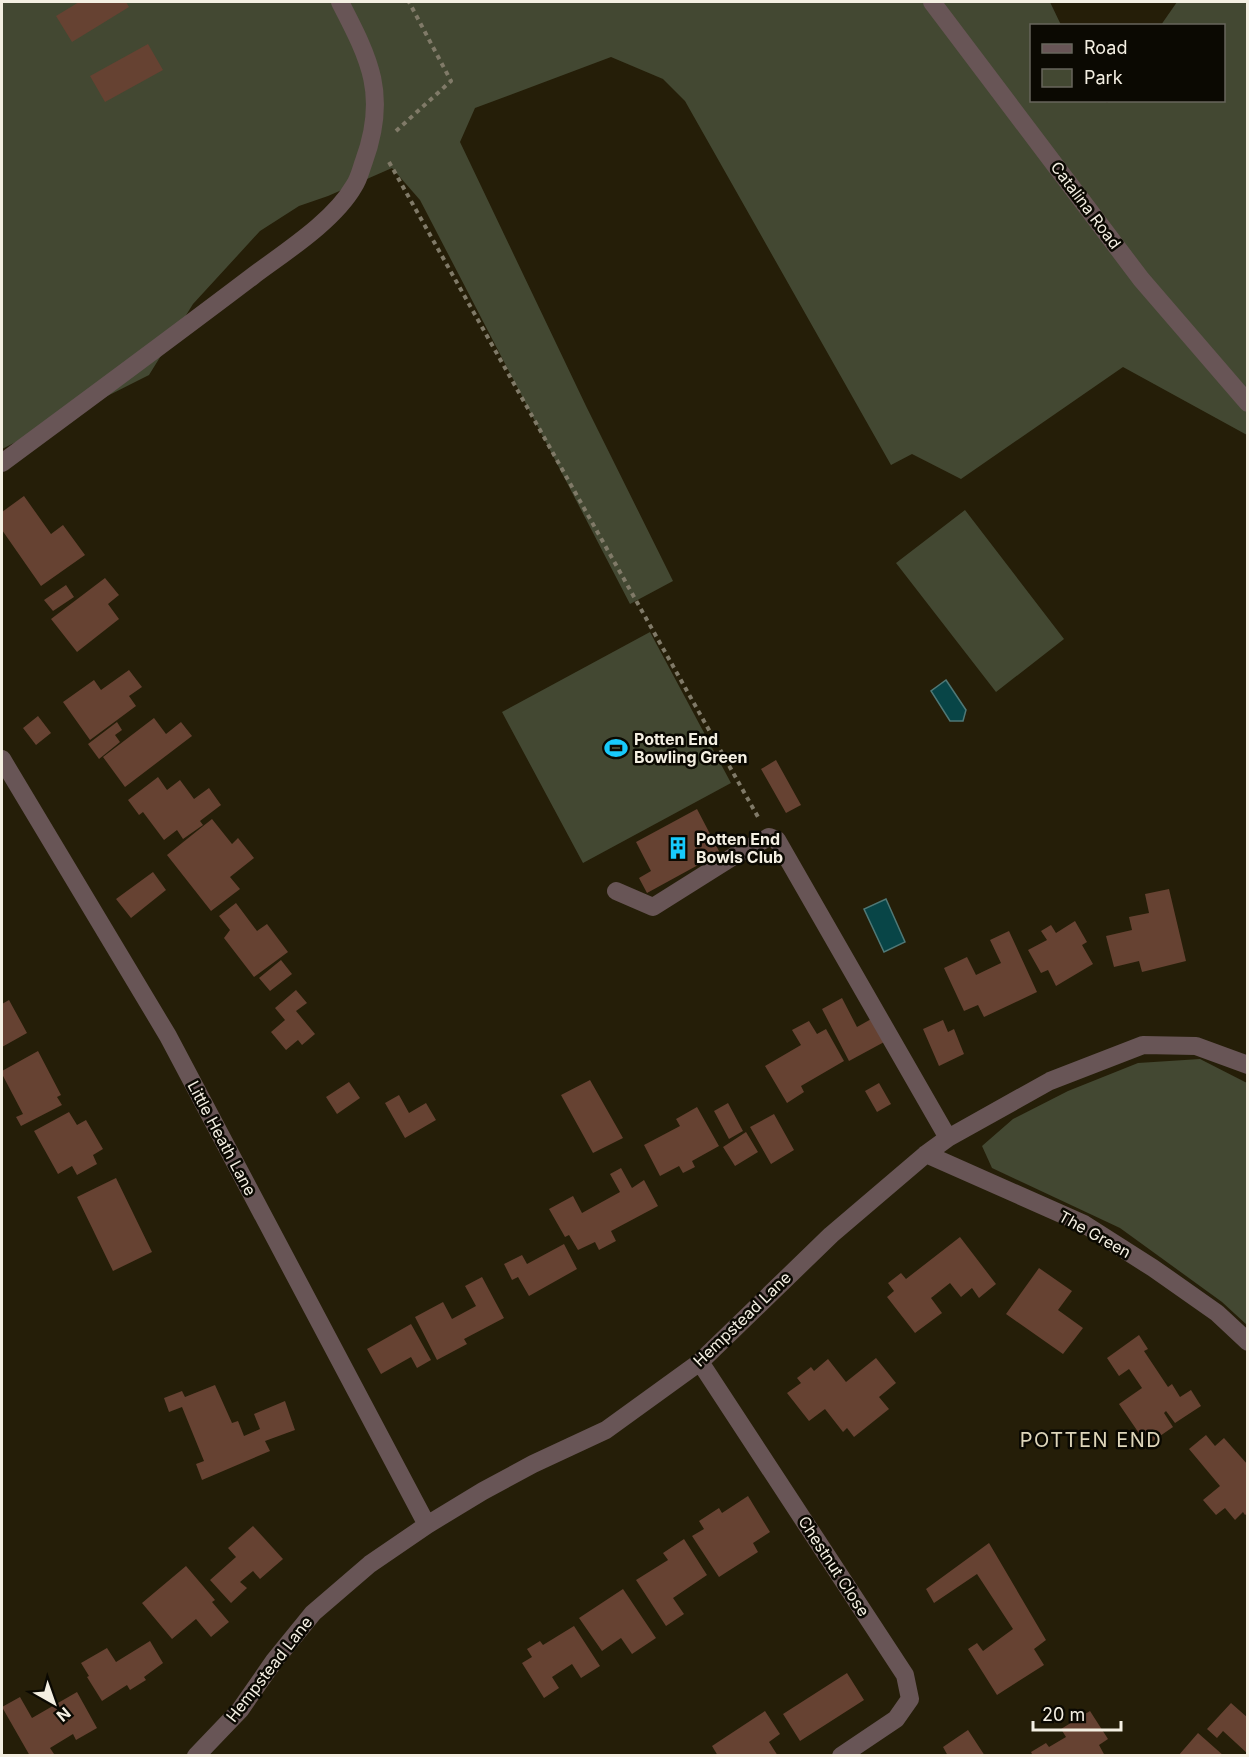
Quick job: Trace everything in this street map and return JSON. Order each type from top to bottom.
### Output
[{"type":"street","points":[[2,463],[192,323],[332,215],[355,186],[368,151],[376,118],[374,79],[362,45],[340,2]]},
{"type":"street","name":"Catalina Road","points":[[932,2],[1141,279],[1248,403]]},
{"type":"street","name":"Little Heath Lane","points":[[2,759],[168,1036],[427,1525]]},
{"type":"street","points":[[616,891],[653,907],[734,856],[769,837],[777,840],[948,1138]]},
{"type":"street","name":"Hempstead Lane","points":[[196,1755],[240,1710],[274,1661],[313,1613],[370,1564],[427,1525],[483,1491],[533,1464],[606,1430],[700,1362],[831,1235],[948,1138],[1050,1081],[1143,1045],[1196,1046],[1248,1065]]},
{"type":"street","name":"The Green","points":[[926,1154],[1084,1224],[1153,1268],[1217,1313],[1248,1342]]},
{"type":"street","name":"Chestnut Close","points":[[700,1362],[905,1676],[910,1699],[896,1719],[842,1755]]},
{"type":"path","points":[[396,132],[451,81],[409,2]]},
{"type":"path","points":[[386,157],[769,837]]},
{"type":"green space","points":[[2,2],[1050,2],[1061,24],[1030,24],[1030,102],[1107,103],[1225,102],[1225,24],[1162,24],[1177,2],[1247,2],[1247,435],[1123,367],[961,479],[912,454],[891,465],[685,101],[663,79],[611,57],[475,108],[460,142],[586,406],[673,581],[630,604],[420,200],[392,168],[299,206],[260,231],[193,304],[149,375],[2,449]]},
{"type":"green space","points":[[965,510],[1064,639],[996,692],[896,563]]},
{"type":"green space","name":"Potten End Bowling Green","points":[[650,632],[731,783],[583,863],[502,712]]},
{"type":"green space","points":[[1200,1059],[1247,1083],[1247,1325],[1222,1302],[1120,1228],[992,1168],[982,1146],[1013,1119],[1068,1091],[1138,1063]]},
{"type":"water","points":[[946,680],[966,710],[963,721],[950,721],[931,691]]},
{"type":"water","points":[[886,899],[905,942],[884,952],[864,909]]},
{"type":"building","points":[[79,2],[126,2],[129,7],[72,42],[56,16]]},
{"type":"building","points":[[148,44],[163,70],[105,102],[90,76]]},
{"type":"building","points":[[24,496],[51,534],[63,525],[85,555],[41,586],[2,530],[2,512]]},
{"type":"building","points":[[105,578],[119,595],[108,604],[119,619],[77,652],[51,619]]},
{"type":"building","points":[[66,585],[74,597],[53,611],[44,600]]},
{"type":"building","points":[[129,670],[142,687],[129,696],[136,706],[90,740],[63,702],[94,680],[101,690]]},
{"type":"building","points":[[38,716],[51,733],[36,745],[23,728]]},
{"type":"building","points":[[154,718],[166,734],[181,722],[192,736],[125,787],[103,757]]},
{"type":"building","points":[[117,722],[122,730],[115,735],[120,742],[99,759],[88,744]]},
{"type":"building","points":[[776,760],[801,805],[786,813],[761,769]]},
{"type":"building","points":[[158,777],[167,790],[180,780],[194,799],[209,788],[221,805],[200,821],[203,825],[183,839],[177,830],[164,840],[143,812],[139,815],[128,800]]},
{"type":"building","name":"Potten End Bowls Club","points":[[697,809],[720,853],[647,893],[639,878],[651,871],[636,842]]},
{"type":"building","points":[[212,819],[232,844],[238,838],[254,858],[230,877],[240,889],[211,911],[167,855]]},
{"type":"building","points":[[153,872],[166,890],[131,918],[116,899]]},
{"type":"building","points":[[1169,889],[1186,961],[1142,972],[1139,961],[1114,967],[1106,936],[1132,930],[1129,917],[1149,913],[1145,894]]},
{"type":"building","points":[[236,903],[257,931],[267,924],[288,952],[254,977],[224,938],[230,930],[219,916]]},
{"type":"building","points":[[1075,921],[1087,942],[1082,945],[1093,964],[1056,986],[1048,970],[1041,973],[1028,950],[1047,940],[1041,931],[1051,925],[1056,933]]},
{"type":"building","points":[[1009,931],[1037,992],[984,1017],[978,1005],[964,1011],[944,968],[967,957],[976,975],[1001,963],[990,940]]},
{"type":"building","points":[[281,960],[292,974],[270,991],[259,978]]},
{"type":"building","points":[[296,990],[307,1003],[296,1011],[315,1034],[302,1045],[298,1040],[286,1050],[271,1032],[285,1020],[275,1008]]},
{"type":"building","points":[[842,998],[857,1027],[873,1018],[886,1041],[849,1061],[822,1009]]},
{"type":"building","points":[[9,1000],[27,1033],[2,1047],[2,1004]]},
{"type":"building","points":[[943,1020],[948,1032],[954,1029],[964,1054],[939,1066],[923,1029]]},
{"type":"building","points":[[809,1021],[817,1034],[826,1029],[844,1061],[801,1086],[804,1092],[787,1103],[765,1066],[801,1045],[792,1030]]},
{"type":"building","points":[[38,1051],[61,1095],[57,1097],[62,1105],[21,1126],[16,1117],[23,1114],[2,1071]]},
{"type":"building","points":[[590,1080],[623,1138],[593,1153],[561,1095]]},
{"type":"building","points":[[349,1082],[360,1098],[337,1114],[326,1097]]},
{"type":"building","points":[[879,1083],[891,1104],[877,1112],[865,1091]]},
{"type":"building","points":[[399,1095],[409,1113],[426,1103],[436,1120],[405,1138],[385,1103]]},
{"type":"building","points":[[728,1103],[743,1131],[729,1139],[714,1111]]},
{"type":"building","points":[[697,1107],[719,1146],[692,1161],[695,1167],[683,1173],[679,1166],[660,1176],[644,1145],[680,1126],[676,1119]]},
{"type":"building","points":[[69,1112],[77,1125],[86,1120],[103,1149],[93,1155],[97,1164],[77,1175],[72,1166],[58,1174],[34,1131]]},
{"type":"building","points":[[774,1114],[794,1150],[771,1164],[750,1127]]},
{"type":"building","points":[[746,1132],[758,1152],[735,1166],[723,1147]]},
{"type":"building","points":[[621,1168],[632,1188],[644,1180],[658,1206],[611,1231],[616,1241],[599,1250],[595,1242],[578,1250],[569,1235],[565,1237],[549,1209],[573,1196],[582,1213],[620,1192],[610,1174]]},
{"type":"building","points":[[116,1178],[152,1252],[113,1271],[77,1197]]},
{"type":"building","points":[[960,1237],[996,1284],[979,1298],[972,1288],[961,1297],[950,1283],[931,1298],[942,1313],[915,1333],[887,1297],[894,1291],[888,1283],[901,1273],[906,1279]]},
{"type":"building","points":[[564,1244],[577,1269],[529,1296],[518,1277],[512,1280],[504,1264],[522,1255],[527,1264]]},
{"type":"building","points":[[1039,1268],[1072,1291],[1058,1310],[1083,1328],[1063,1354],[1006,1314]]},
{"type":"building","points":[[482,1277],[504,1318],[464,1339],[467,1344],[437,1360],[415,1317],[443,1302],[452,1319],[476,1306],[465,1286]]},
{"type":"building","points":[[411,1324],[431,1360],[417,1368],[411,1357],[381,1374],[367,1349]]},
{"type":"building","points":[[1139,1335],[1148,1349],[1144,1351],[1168,1387],[1172,1384],[1180,1397],[1191,1390],[1201,1406],[1175,1423],[1166,1411],[1164,1413],[1173,1427],[1147,1445],[1119,1404],[1142,1388],[1129,1369],[1119,1376],[1107,1358]]},
{"type":"building","points":[[876,1358],[896,1383],[879,1397],[889,1409],[854,1437],[847,1428],[843,1432],[825,1409],[809,1421],[787,1393],[801,1383],[797,1378],[811,1367],[814,1371],[828,1359],[846,1382]]},
{"type":"building","points":[[215,1385],[232,1423],[238,1421],[244,1436],[260,1429],[254,1414],[285,1401],[295,1430],[265,1441],[270,1451],[202,1480],[196,1464],[204,1461],[182,1407],[169,1412],[164,1398],[182,1391],[185,1397]]},
{"type":"building","points":[[1206,1435],[1215,1446],[1224,1438],[1248,1465],[1248,1513],[1245,1515],[1243,1512],[1235,1520],[1225,1508],[1216,1515],[1203,1500],[1220,1486],[1189,1449]]},
{"type":"building","points":[[748,1496],[770,1532],[753,1543],[758,1552],[719,1577],[692,1536],[704,1529],[699,1521],[719,1508],[722,1513]]},
{"type":"building","points":[[253,1526],[283,1559],[260,1579],[253,1571],[240,1582],[247,1588],[231,1603],[210,1580],[236,1557],[228,1548]]},
{"type":"building","points":[[684,1539],[707,1575],[673,1598],[684,1614],[666,1626],[636,1580],[668,1560],[663,1553]]},
{"type":"building","points":[[989,1543],[1046,1640],[1034,1649],[1044,1665],[997,1695],[968,1649],[977,1643],[983,1651],[1013,1629],[977,1574],[934,1603],[926,1589]]},
{"type":"building","points":[[186,1566],[215,1600],[212,1602],[229,1622],[211,1637],[196,1619],[172,1639],[142,1603]]},
{"type":"building","points":[[623,1589],[656,1638],[632,1654],[621,1638],[602,1651],[579,1618]]},
{"type":"building","points":[[574,1626],[600,1666],[581,1678],[572,1664],[552,1677],[559,1688],[544,1698],[522,1663],[532,1657],[527,1649],[540,1641],[543,1645]]},
{"type":"building","points":[[150,1641],[163,1663],[144,1677],[146,1680],[130,1690],[127,1685],[102,1701],[81,1663],[107,1648],[116,1662]]},
{"type":"building","points":[[847,1673],[864,1700],[800,1741],[783,1714]]},
{"type":"building","points":[[77,1692],[97,1728],[76,1740],[73,1734],[50,1748],[54,1754],[51,1756],[30,1756],[2,1707],[20,1697],[32,1718]]},
{"type":"building","points":[[1231,1703],[1248,1718],[1248,1754],[1223,1731],[1217,1738],[1207,1729]]},
{"type":"building","points":[[765,1711],[780,1734],[769,1742],[778,1756],[718,1756],[712,1746]]},
{"type":"building","points":[[1090,1711],[1108,1739],[1099,1745],[1105,1756],[1033,1756],[1031,1752],[1046,1743],[1049,1747],[1066,1737],[1061,1729]]},
{"type":"building","points":[[968,1730],[985,1756],[948,1756],[943,1747]]},
{"type":"building","points":[[1198,1733],[1224,1756],[1178,1756]]},
{"type":"place","name":"Potten End Bowling Green","points":[[616,748]]},
{"type":"place","name":"Potten End Bowls Club","points":[[678,848]]},
{"type":"district","name":"POTTEN END","points":[[1091,1440]]}]
